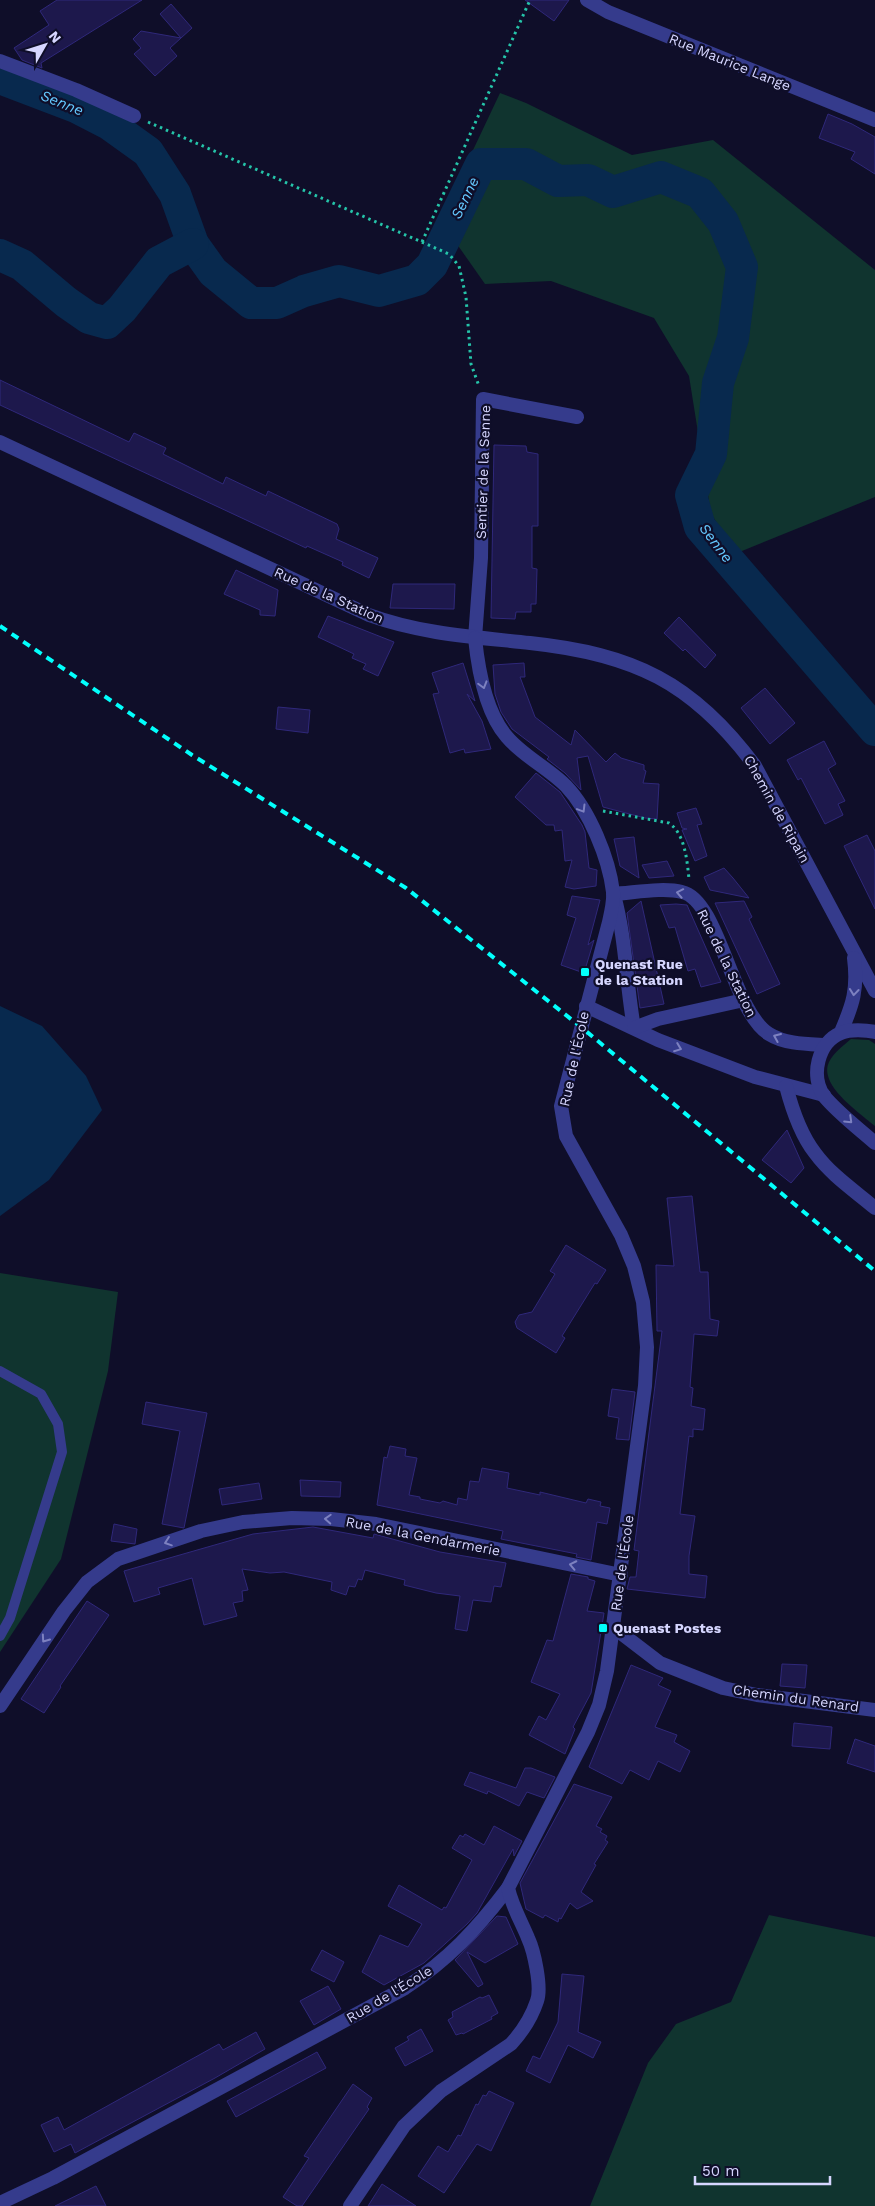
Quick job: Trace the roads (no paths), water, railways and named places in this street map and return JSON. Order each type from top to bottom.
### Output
[{"type":"street","name":"Rue Maurice Lange","points":[[587,0],[608,12],[875,120]]},
{"type":"street","points":[[0,61],[76,90],[134,116]]},
{"type":"street","name":"Sentier de la Senne","points":[[475,638],[481,558],[483,399],[577,416]]},
{"type":"street","name":"Rue de la Station","points":[[0,442],[369,615],[396,625],[475,638]]},
{"type":"street","points":[[475,638],[477,666],[486,696],[507,737],[567,786],[582,807],[604,855],[622,924],[634,1028]]},
{"type":"street","name":"Chemin de Ripain","points":[[475,638],[586,651],[618,660],[667,682],[706,709],[737,741],[755,766],[875,991]]},
{"type":"street","name":"Rue de la Station","points":[[613,894],[674,891],[692,896],[705,913],[744,1000],[756,1021],[770,1035],[787,1041],[824,1045]]},
{"type":"street","name":"Rue de l'École","points":[[0,2203],[53,2178],[405,1988],[452,1953],[481,1924],[508,1888],[588,1732],[601,1696],[613,1627],[646,1386],[647,1347],[642,1302],[634,1266],[621,1235],[566,1136],[561,1106],[609,922],[613,894]]},
{"type":"street","name":"Chemin de Ripain","points":[[841,1032],[854,998],[856,975],[853,950]]},
{"type":"street","points":[[634,1028],[658,1019],[744,1000]]},
{"type":"street","points":[[586,1006],[658,1040],[755,1077],[824,1095]]},
{"type":"street","points":[[875,1032],[841,1032],[824,1045],[819,1058],[817,1072],[824,1095],[875,1143]]},
{"type":"street","points":[[786,1086],[791,1106],[802,1132],[815,1154],[838,1177],[875,1208]]},
{"type":"street","name":"Rue de la Gendarmerie","points":[[0,1706],[59,1618],[87,1582],[118,1560],[201,1531],[243,1522],[292,1518],[331,1519],[376,1524],[621,1575]]},
{"type":"street","name":"Chemin du Renard","points":[[613,1627],[660,1663],[723,1688],[756,1695],[875,1710]]},
{"type":"street","points":[[350,2206],[404,2126],[441,2091],[511,2044],[520,2034],[538,2000],[537,1966],[529,1938],[512,1903],[508,1888]]},
{"type":"lane","points":[[0,1371],[41,1394],[58,1424],[62,1452],[10,1618],[0,1636]]},
{"type":"water","points":[[0,1006],[42,1026],[86,1076],[102,1110],[49,1180],[0,1216]]},
{"type":"waterway","name":"Senne","points":[[0,78],[76,107],[109,124],[148,152],[175,194],[193,244],[213,272],[251,303],[277,303],[304,291],[339,281],[379,291],[417,280],[432,265],[481,164],[526,164],[558,181],[588,180],[613,192],[661,177],[700,193],[723,222],[742,267],[733,338],[718,383],[711,454],[691,495],[700,527],[875,730]]},
{"type":"waterway","points":[[0,255],[22,265],[66,302],[89,318],[107,323],[122,309],[159,262],[193,244]]},
{"type":"railway","points":[[0,626],[192,755],[406,888],[581,1027],[875,1271]]},
{"type":"place","name":"Quenast Rue de la Station","points":[[585,972]]},
{"type":"place","name":"Quenast Postes","points":[[603,1628]]}]
